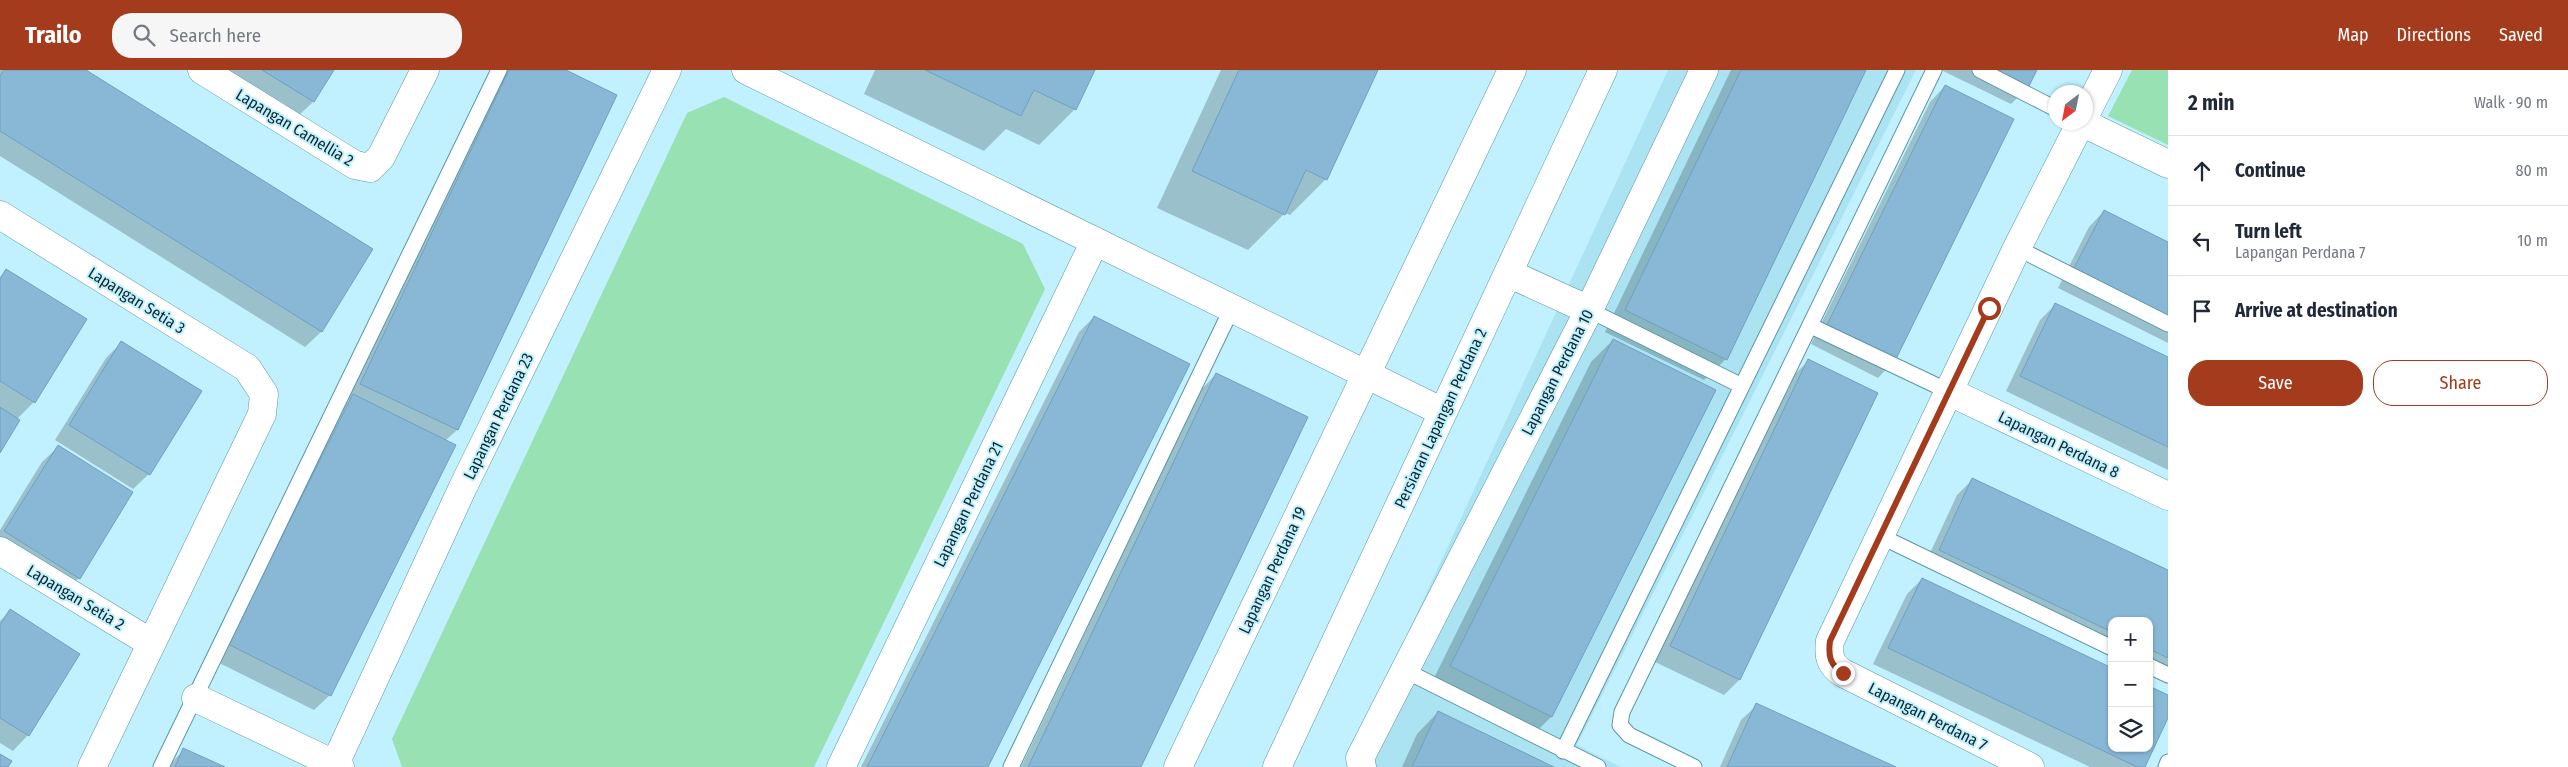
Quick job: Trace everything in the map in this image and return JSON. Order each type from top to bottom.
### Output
[{"type":"street","name":"Lapangan Camellia 2","points":[[202,70],[355,165],[370,168],[381,158],[425,70]]},
{"type":"street","name":"Lapangan Perdana 23","points":[[338,766],[463,487],[667,70]]},
{"type":"street","points":[[746,70],[1443,412]]},
{"type":"street","name":"Lapangan Perdana 19","points":[[1178,767],[1512,70]]},
{"type":"street","name":"Persiaran Lapangan Perdana 2","points":[[1277,767],[1603,70]]},
{"type":"street","name":"Lapangan Perdana 10","points":[[1362,767],[1360,758],[1589,310],[1704,70]]},
{"type":"street","points":[[2093,99],[2108,70]]},
{"type":"street","points":[[2093,128],[2168,164]]},
{"type":"street","points":[[1880,536],[2017,248],[2077,130]]},
{"type":"street","name":"Lapangan Setia 3","points":[[0,215],[247,368],[264,394],[262,414],[152,643]]},
{"type":"street","name":"Lapangan Perdana 21","points":[[841,767],[1095,241]]},
{"type":"street","points":[[1508,273],[1589,310]]},
{"type":"street","name":"Lapangan Perdana 8","points":[[1950,392],[2168,496]]},
{"type":"street","name":"Lapangan Perdana 7","points":[[1880,536],[1830,641],[1830,659],[1835,668],[2030,767]]},
{"type":"street","name":"Lapangan Setia 2","points":[[0,550],[152,643]]},
{"type":"street","points":[[92,767],[152,643]]},
{"type":"street","points":[[196,698],[338,766]]},
{"type":"lane","points":[[161,767],[499,70]]},
{"type":"lane","points":[[1563,750],[1897,70]]},
{"type":"lane","points":[[1694,767],[1629,735],[1620,725],[1622,712],[1934,70]]},
{"type":"lane","points":[[1980,70],[2048,105]]},
{"type":"lane","points":[[2017,248],[2168,324]]},
{"type":"lane","points":[[1011,767],[1232,308]]},
{"type":"lane","points":[[1589,310],[1742,386]]},
{"type":"lane","points":[[1811,326],[1950,392]]},
{"type":"lane","points":[[1880,536],[2108,646]]},
{"type":"lane","points":[[2153,668],[2168,675]]},
{"type":"lane","points":[[1404,670],[1598,767]]},
{"type":"lane","points":[[2166,767],[2168,762]]},
{"type":"shaded area","points":[[1668,70],[1916,70],[1577,745],[1621,767],[1346,767]]},
{"type":"green space","points":[[2132,70],[2168,70],[2168,145],[2108,116]]},
{"type":"green space","points":[[724,97],[1023,244],[1045,289],[814,767],[402,767],[392,739],[687,113]]},
{"type":"building","points":[[4,70],[86,70],[373,249],[322,332],[0,131],[0,76]]},
{"type":"building","points":[[262,70],[334,70],[314,102]]},
{"type":"building","points":[[509,70],[566,70],[617,95],[458,430],[360,384]]},
{"type":"building","points":[[925,70],[1095,70],[1076,110],[1034,90],[1021,116]]},
{"type":"building","points":[[1239,70],[1378,70],[1327,180],[1306,170],[1285,215],[1192,171]]},
{"type":"building","points":[[1741,70],[1866,70],[1727,360],[1625,310]]},
{"type":"building","points":[[1986,70],[2037,70],[2027,90]]},
{"type":"building","points":[[1945,85],[2014,119],[1894,363],[1825,329]]},
{"type":"building","points":[[2104,210],[2168,242],[2168,320],[2072,272]]},
{"type":"building","points":[[6,269],[87,319],[35,403],[0,381],[0,279]]},
{"type":"building","points":[[2055,303],[2168,357],[2168,447],[2020,376]]},
{"type":"building","points":[[1094,316],[1190,364],[988,767],[867,767]]},
{"type":"building","points":[[1613,339],[1716,390],[1552,717],[1450,666]]},
{"type":"building","points":[[121,341],[202,391],[150,475],[69,425]]},
{"type":"building","points":[[1808,359],[1878,393],[1740,680],[1670,646]]},
{"type":"building","points":[[1216,373],[1308,417],[1141,767],[1028,767]]},
{"type":"building","points":[[353,394],[456,445],[331,696],[228,644]]},
{"type":"building","points":[[0,407],[20,420],[0,453]]},
{"type":"building","points":[[58,445],[133,492],[80,579],[4,531]]},
{"type":"building","points":[[1972,478],[2168,570],[2168,658],[2153,651],[2153,617],[2108,617],[2108,630],[1939,550]]},
{"type":"building","points":[[1922,578],[2108,666],[2108,752],[2152,752],[2145,767],[2137,767],[1888,648]]},
{"type":"building","points":[[10,609],[80,654],[29,736],[0,718],[0,625]]},
{"type":"building","points":[[2153,688],[2168,695],[2168,718],[2153,750]]},
{"type":"building","points":[[1756,703],[1896,767],[1727,767]]},
{"type":"building","points":[[1438,711],[1554,767],[1412,767]]},
{"type":"building","points":[[183,748],[225,767],[175,767]]},
{"type":"building","points":[[0,754],[12,761],[8,767],[0,767]]},
{"type":"route","points":[[1843,673],[1835,668],[1830,659],[1830,641],[1989,308]]}]
